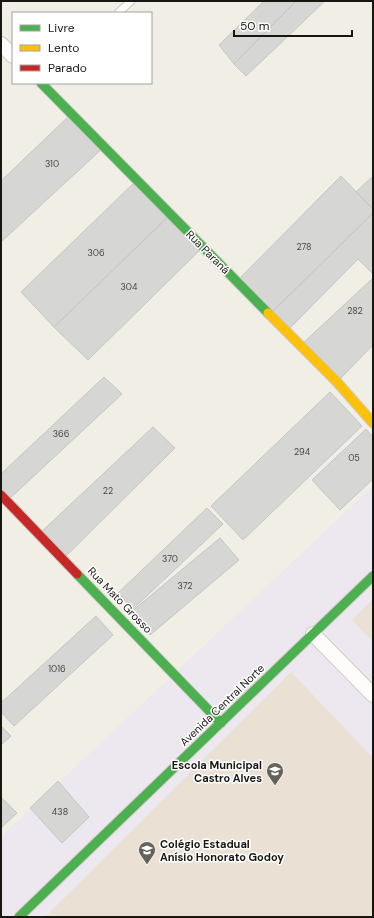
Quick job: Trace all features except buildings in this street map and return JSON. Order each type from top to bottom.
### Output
[{"type":"street","points":[[1,44],[12,55]]},
{"type":"street","name":"Rua Paraná","points":[[42,84],[337,382],[373,423]]},
{"type":"street","name":"Rua Mato Grosso","points":[[1,495],[221,723]]},
{"type":"street","name":"Avenida Central Norte","points":[[19,917],[373,576]]},
{"type":"street","points":[[313,634],[373,695]]},
{"type":"lane","points":[[119,12],[131,1]]},
{"type":"shaded area","points":[[373,486],[373,917],[1,917],[1,837]]},
{"type":"shaded area","points":[[373,599],[373,642],[352,620]]},
{"type":"shaded area","name":"Escola Municipal Castro Alves","points":[[291,672],[373,758],[373,917],[45,917]]},
{"type":"traffic: fast","points":[[42,84],[268,313]]},
{"type":"traffic: fast","points":[[77,574],[221,723]]},
{"type":"traffic: fast","points":[[19,917],[373,576]]},
{"type":"traffic: slow","points":[[268,313],[337,382],[373,423]]},
{"type":"traffic: jam","points":[[1,495],[77,574]]},
{"type":"place","name":"Escola Municipal Castro Alves","points":[[275,786]]},
{"type":"place","name":"Colégio Estadual Anísio Honorato Godoy","points":[[147,865]]}]
